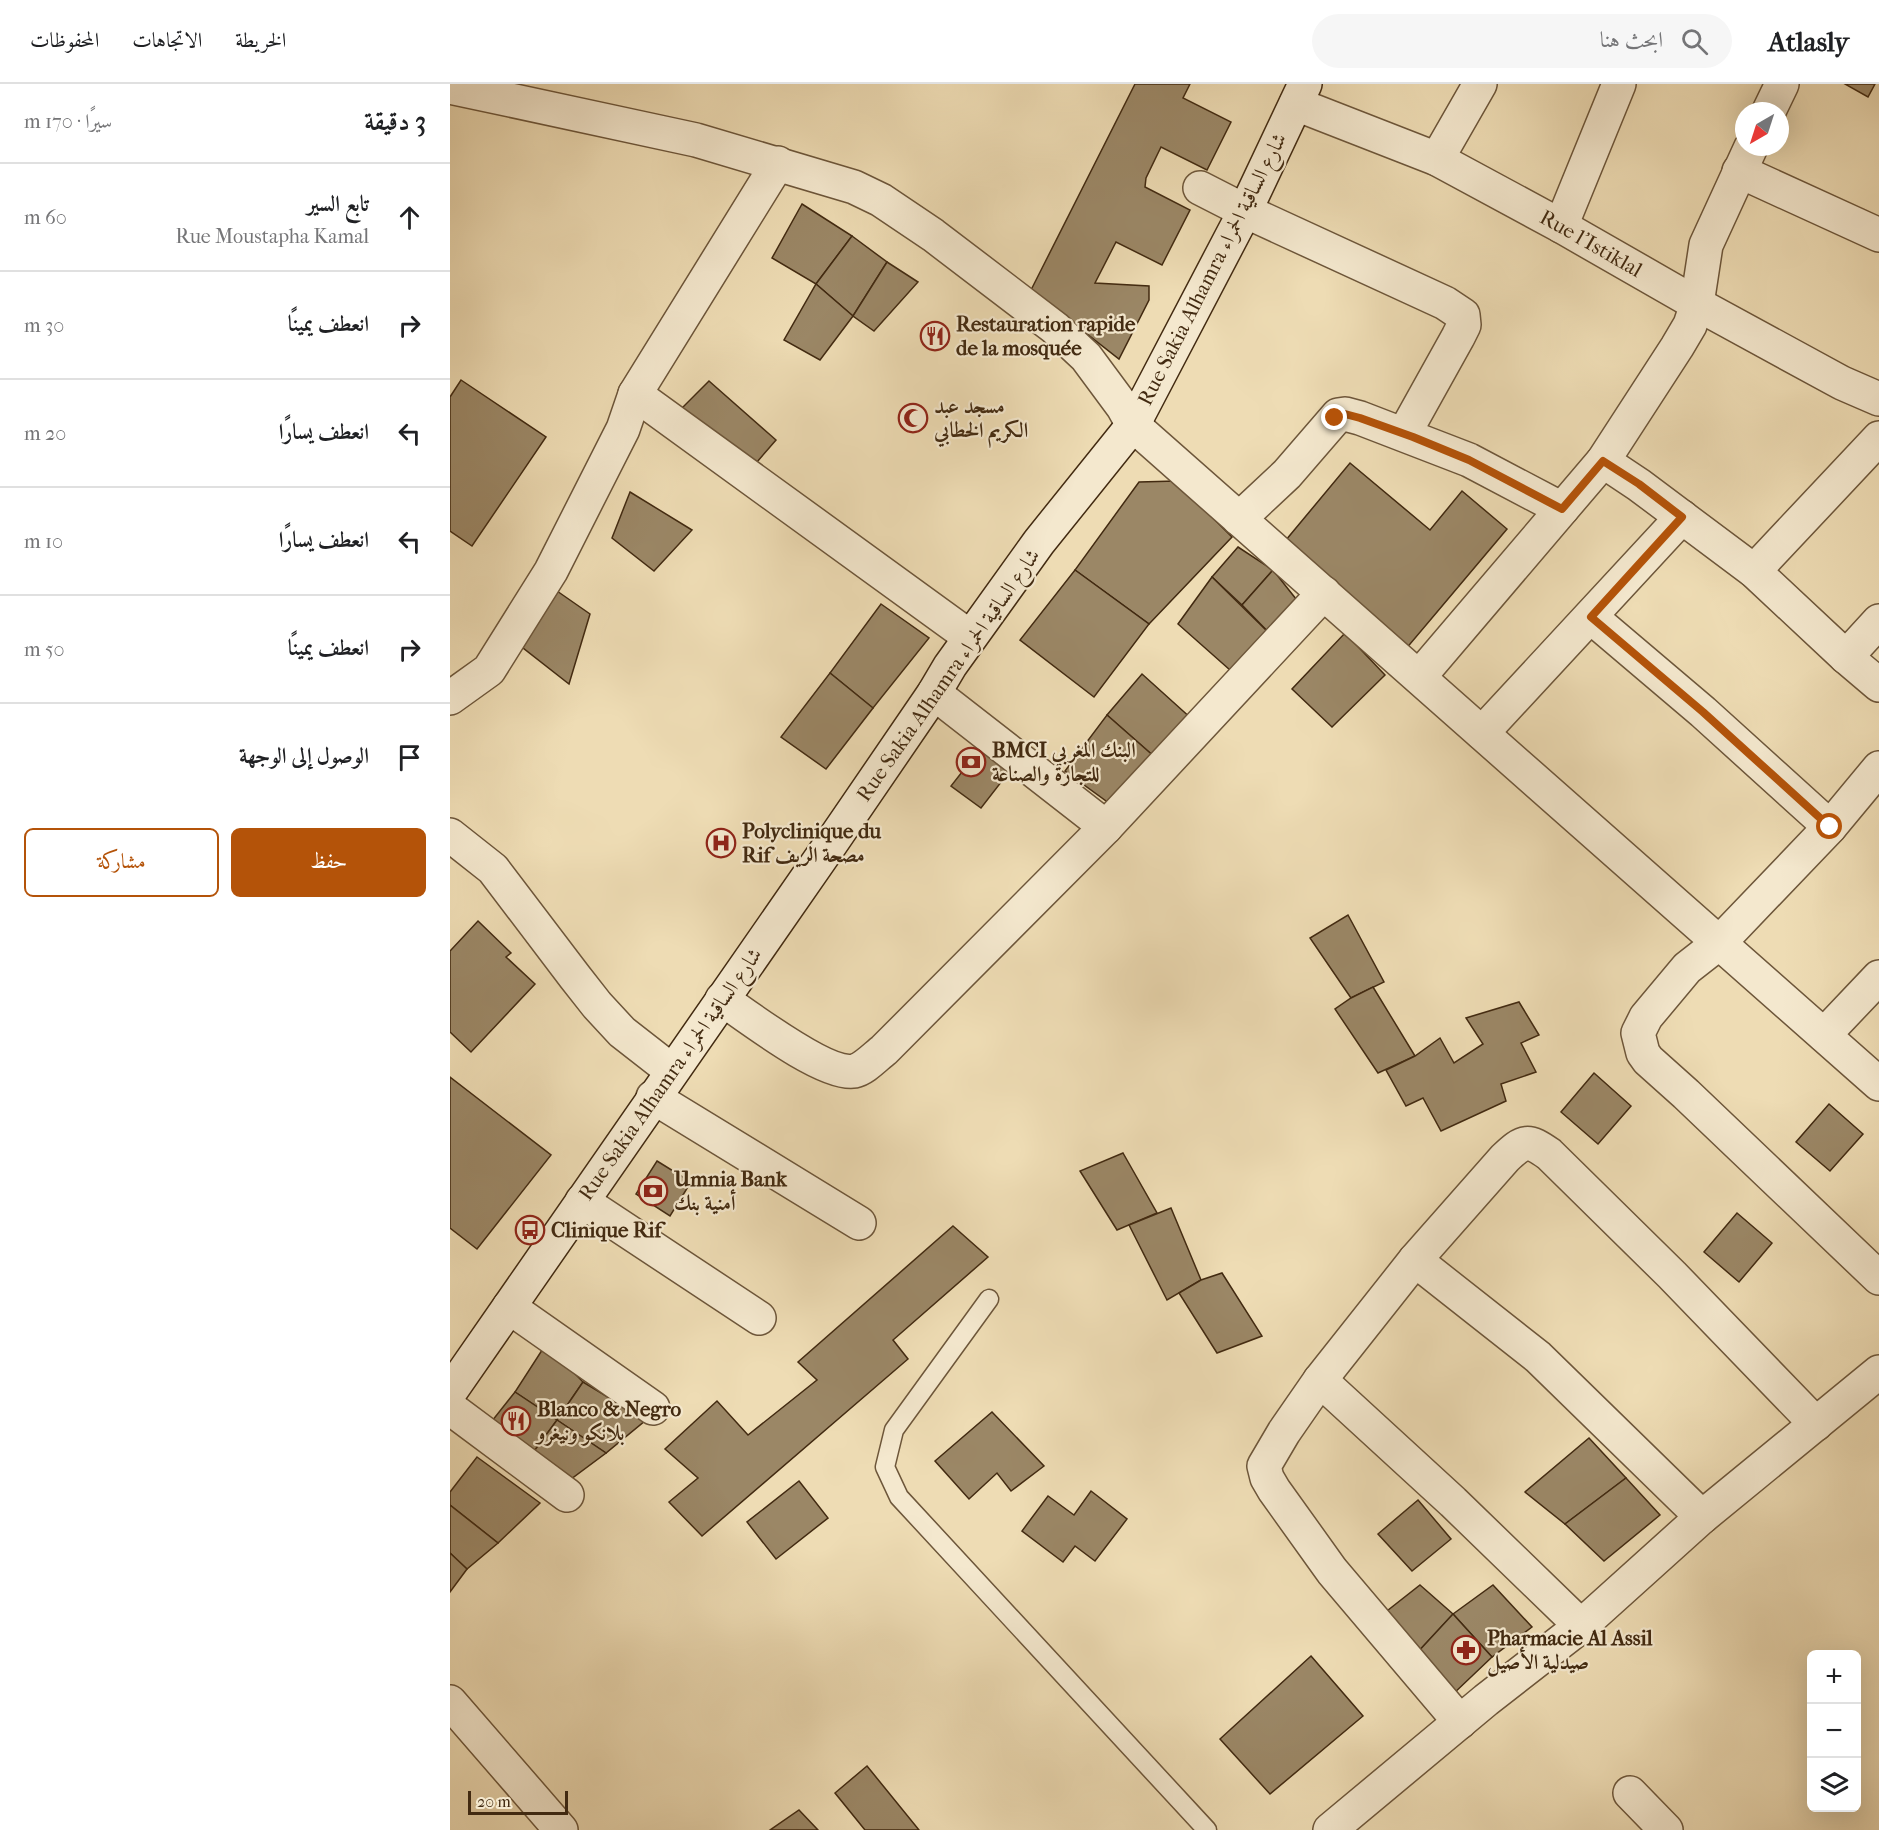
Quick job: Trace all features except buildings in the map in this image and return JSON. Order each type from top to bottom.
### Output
[{"type":"street","points":[[1437,159],[1480,84]]},
{"type":"street","points":[[1561,226],[1618,84]]},
{"type":"street","points":[[1773,102],[1782,84]]},
{"type":"street","points":[[450,87],[492,90],[696,140],[854,187],[881,200],[933,235],[1055,328],[1086,357],[1123,407],[1133,425],[1879,1084]]},
{"type":"street","name":"Rue l’Istiklal","points":[[1300,94],[1437,159],[1842,383],[1879,399]]},
{"type":"street","name":"Rue Sakia Alhamra شارع الساقية الحمراء","points":[[450,1392],[934,693],[970,637],[1039,542],[1133,425],[1245,211],[1300,94]]},
{"type":"street","points":[[1419,677],[1603,461],[1690,325],[1697,304],[1706,246],[1745,159],[1876,225]]},
{"type":"street","points":[[450,698],[489,670],[551,571],[623,429],[635,394],[778,164]]},
{"type":"street","points":[[1200,188],[1445,303],[1463,315],[1464,325],[1404,434]]},
{"type":"street","points":[[635,394],[970,637]]},
{"type":"street","points":[[1239,519],[1287,474],[1338,415],[1345,414],[1469,460],[1562,509]]},
{"type":"street","points":[[1755,571],[1879,438]]},
{"type":"street","points":[[1603,461],[1639,484],[1755,571],[1879,685]]},
{"type":"street","points":[[1482,733],[1682,517]]},
{"type":"street","points":[[722,999],[799,1051],[833,1069],[854,1071],[861,1068],[884,1050],[1106,827],[1324,593]]},
{"type":"street","points":[[1591,617],[1703,712],[1830,827]]},
{"type":"street","points":[[1846,657],[1879,621]]},
{"type":"street","points":[[934,693],[1106,827]]},
{"type":"street","points":[[1879,768],[1830,827],[1719,943],[1687,968],[1646,1017],[1638,1033],[1643,1053],[1648,1060],[1879,1278]]},
{"type":"street","points":[[450,835],[493,869],[586,991],[622,1032],[672,1071]]},
{"type":"street","points":[[1824,1035],[1879,977]]},
{"type":"street","points":[[653,1097],[859,1223]]},
{"type":"street","points":[[1460,1722],[1332,1571],[1274,1490],[1264,1466],[1265,1461],[1320,1380],[1415,1260],[1519,1145],[1526,1143],[1536,1145],[1549,1154],[1664,1267],[1816,1424]]},
{"type":"street","points":[[582,1201],[759,1318]]},
{"type":"street","points":[[1415,1260],[1538,1357],[1702,1517]]},
{"type":"street","points":[[509,1307],[653,1408]]},
{"type":"street","points":[[1330,1830],[1460,1722],[1581,1626],[1702,1517],[1879,1372]]},
{"type":"street","points":[[1320,1380],[1581,1626]]},
{"type":"street","points":[[450,1408],[567,1495]]},
{"type":"street","points":[[450,1702],[561,1830]]},
{"type":"street","points":[[1630,1793],[1666,1830]]},
{"type":"lane","points":[[989,1299],[894,1430],[885,1467],[898,1497],[1207,1830]]},
{"type":"place","name":"Restauration rapide de la mosquée","points":[[935,336]]},
{"type":"place","name":"مسجد عبد الكريم الخطابي","points":[[913,418]]},
{"type":"place","name":"BMCI البنك المغربي للتجارة والصناعة","points":[[971,762]]},
{"type":"place","name":"Polyclinique du Rif مصحة الريف","points":[[721,843]]},
{"type":"place","name":"Umnia Bank أمنية بنك","points":[[653,1191]]},
{"type":"place","name":"Clinique Rif","points":[[530,1230]]},
{"type":"place","name":"Blanco & Negro بلانكو ونيغرو","points":[[516,1421]]},
{"type":"place","name":"Pharmacie Al Assil صيدلية الأصيل","points":[[1466,1650]]},
{"type":"route","points":[[1335,418],[1345,414],[1413,437],[1469,460],[1562,509],[1603,461],[1639,484],[1682,517],[1591,617],[1703,712],[1830,827]]}]
